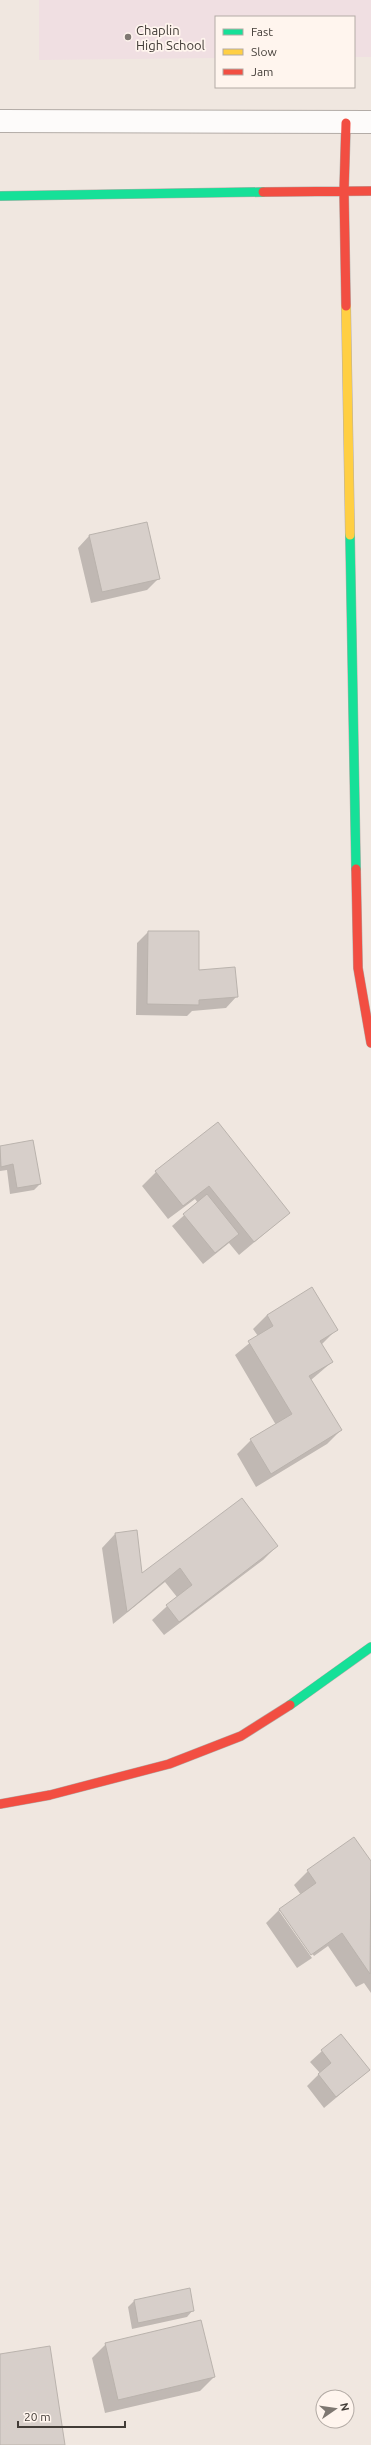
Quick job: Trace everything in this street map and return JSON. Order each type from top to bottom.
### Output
[{"type":"street","points":[[0,121],[371,122]]},
{"type":"street","points":[[346,122],[344,191],[358,968],[371,1043]]},
{"type":"street","points":[[0,196],[371,191]]},
{"type":"street","points":[[0,1804],[50,1795],[169,1764],[241,1736],[308,1694],[371,1647]]},
{"type":"shaded area","name":"Chaplin High School","points":[[39,0],[371,0],[371,57],[355,57],[355,16],[215,16],[215,58],[39,60]]},
{"type":"building","points":[[147,522],[160,579],[102,592],[89,535]]},
{"type":"building","points":[[148,931],[199,931],[199,970],[235,967],[238,997],[199,1000],[199,1005],[147,1004]]},
{"type":"building","points":[[218,1122],[290,1213],[254,1242],[209,1186],[183,1206],[155,1171]]},
{"type":"building","points":[[33,1140],[41,1184],[17,1188],[13,1164],[1,1167],[0,1146]]},
{"type":"building","points":[[207,1194],[239,1234],[215,1253],[183,1214]]},
{"type":"building","points":[[312,1287],[338,1330],[320,1341],[333,1362],[309,1376],[342,1430],[271,1474],[250,1439],[292,1414],[248,1341],[273,1326],[267,1315]]},
{"type":"building","points":[[242,1498],[278,1546],[179,1622],[166,1605],[192,1585],[180,1568],[127,1612],[115,1533],[137,1530],[142,1573]]},
{"type":"building","points":[[354,1837],[371,1861],[370,1974],[342,1933],[311,1955],[279,1909],[316,1883],[307,1870]]},
{"type":"building","points":[[341,2034],[370,2070],[336,2097],[318,2074],[331,2063],[321,2050]]},
{"type":"building","points":[[190,2288],[194,2311],[138,2323],[134,2300]]},
{"type":"building","points":[[201,2320],[215,2377],[118,2400],[105,2343]]},
{"type":"building","points":[[50,2346],[65,2445],[0,2445],[0,2354]]},
{"type":"traffic: fast","points":[[0,196],[263,192]]},
{"type":"traffic: fast","points":[[350,535],[356,869]]},
{"type":"traffic: fast","points":[[290,1705],[371,1647]]},
{"type":"traffic: slow","points":[[346,306],[350,535]]},
{"type":"traffic: jam","points":[[346,123],[344,191],[346,306]]},
{"type":"traffic: jam","points":[[263,192],[371,191]]},
{"type":"traffic: jam","points":[[356,869],[358,968],[371,1043]]},
{"type":"traffic: jam","points":[[0,1804],[50,1795],[169,1764],[241,1736],[290,1705]]},
{"type":"place","name":"Chaplin High School","points":[[128,37]]}]
